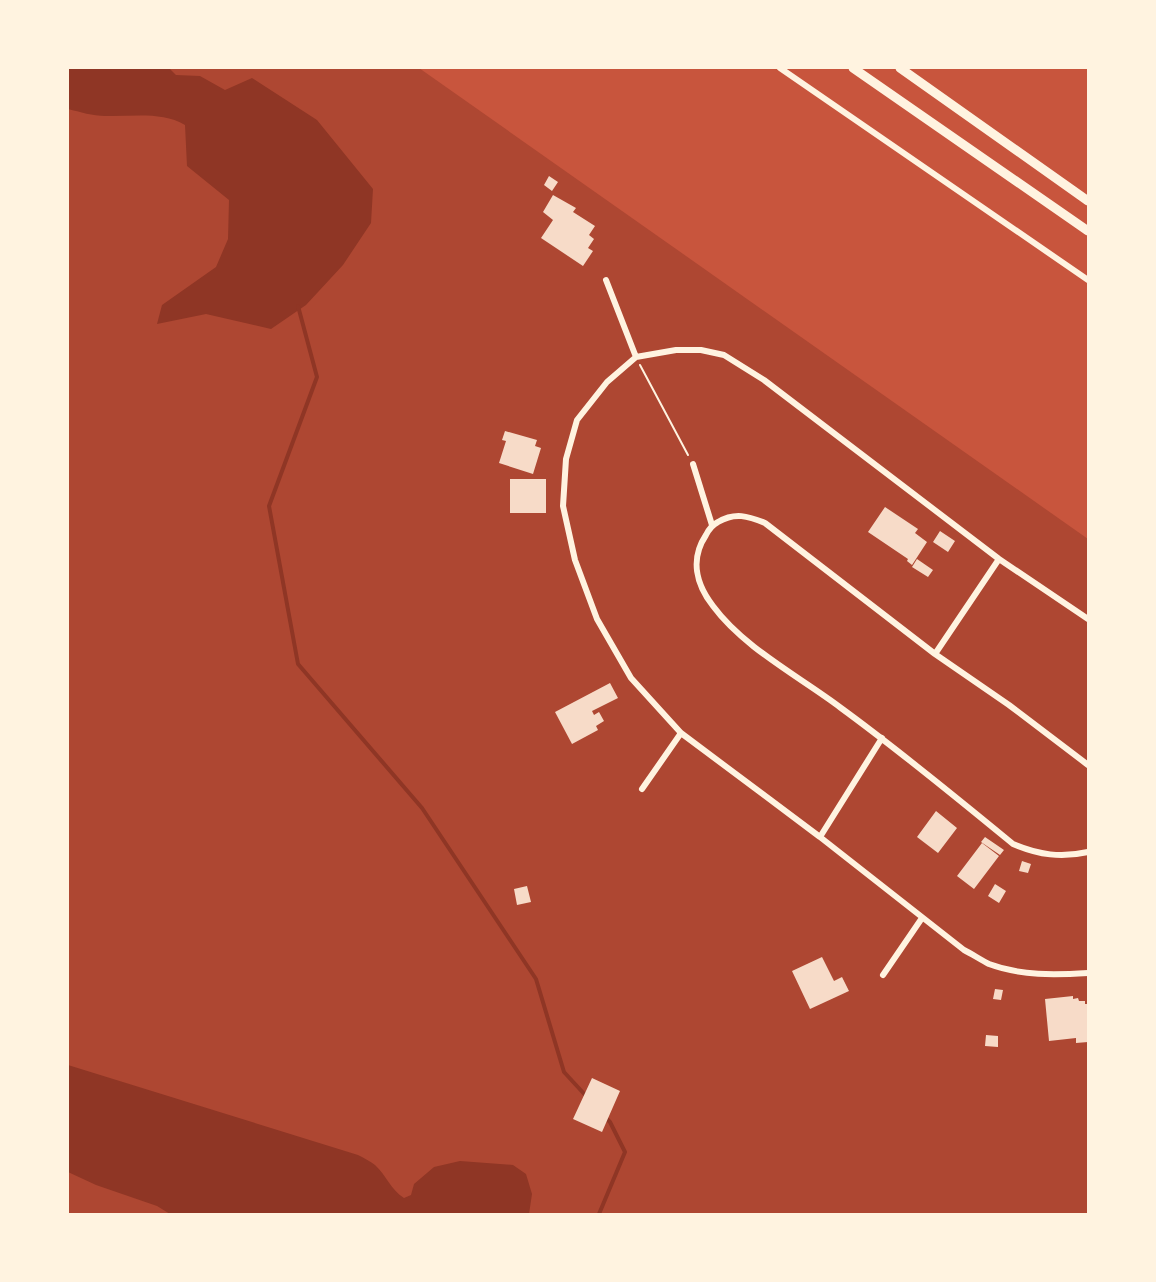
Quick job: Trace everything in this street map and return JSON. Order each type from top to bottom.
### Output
[{"type":"main road","points":[[853,68],[1089,231]]},
{"type":"main road","points":[[900,68],[1089,201]]},
{"type":"street","points":[[780,68],[1089,280]]},
{"type":"street","points":[[606,280],[636,357]]},
{"type":"street","points":[[1089,619],[999,559],[764,380],[724,355],[701,350],[676,350],[636,357],[607,382],[577,420],[566,459],[563,506],[575,560],[597,619],[632,678],[681,733],[820,837],[964,950],[989,964],[1023,972],[1049,975],[1089,973]]},
{"type":"street","points":[[693,464],[712,525]]},
{"type":"street","points":[[1089,765],[1010,705],[935,654],[765,523],[748,516],[728,516],[712,525],[701,542],[695,561],[700,584],[712,605],[726,622],[757,648],[882,738],[1014,844],[1030,851],[1049,855],[1071,856],[1089,852]]},
{"type":"street","points":[[935,654],[999,559]]},
{"type":"street","points":[[642,789],[681,733]]},
{"type":"street","points":[[820,837],[882,738]]},
{"type":"street","points":[[883,975],[922,918]]},
{"type":"path","points":[[636,357],[693,464]]},
{"type":"shaded area","points":[[68,68],[419,68],[1088,539],[1088,1214],[68,1214]]},
{"type":"shaded area","points":[[68,68],[169,68],[176,75],[200,76],[225,90],[252,78],[317,120],[373,189],[371,223],[343,265],[306,305],[271,329],[206,314],[157,324],[162,305],[216,267],[228,239],[229,200],[187,166],[185,125],[156,116],[100,116],[68,109]]},
{"type":"shaded area","points":[[68,1065],[358,1155],[375,1165],[395,1191],[404,1198],[411,1195],[414,1184],[434,1167],[460,1161],[513,1165],[526,1174],[532,1194],[529,1214],[170,1214],[157,1206],[96,1185],[68,1172]]},
{"type":"building","points":[[549,176],[558,182],[552,191],[544,185]]},
{"type":"building","points":[[553,195],[576,208],[573,212],[595,226],[589,235],[594,239],[588,248],[593,251],[583,266],[541,238],[553,220],[543,212]]},
{"type":"building","points":[[505,431],[537,440],[535,446],[541,448],[533,474],[499,463],[506,441],[502,440]]},
{"type":"building","points":[[510,479],[546,479],[546,513],[510,513]]},
{"type":"building","points":[[885,507],[918,529],[915,533],[927,542],[912,565],[907,561],[908,559],[868,532]]},
{"type":"building","points":[[940,531],[955,541],[948,552],[933,542]]},
{"type":"building","points":[[917,559],[933,570],[928,577],[912,567]]},
{"type":"building","points":[[610,683],[618,698],[592,711],[594,715],[599,712],[604,721],[596,726],[598,730],[572,744],[555,712]]},
{"type":"building","points":[[936,811],[957,828],[938,853],[917,837]]},
{"type":"building","points":[[985,837],[1004,850],[1000,855],[981,842]]},
{"type":"building","points":[[982,843],[999,856],[974,889],[957,876]]},
{"type":"building","points":[[1022,861],[1031,864],[1028,873],[1019,871]]},
{"type":"building","points":[[995,884],[1006,891],[999,903],[988,896]]},
{"type":"building","points":[[527,886],[531,902],[517,905],[514,889]]},
{"type":"building","points":[[822,957],[834,981],[842,977],[849,991],[810,1009],[792,971]]},
{"type":"building","points":[[995,989],[1003,990],[1001,1000],[993,999]]},
{"type":"building","points":[[1073,996],[1073,999],[1078,998],[1079,1001],[1085,1001],[1085,1004],[1088,1004],[1088,1042],[1076,1043],[1076,1038],[1049,1041],[1045,999]]},
{"type":"building","points":[[986,1035],[998,1036],[998,1047],[985,1046]]},
{"type":"building","points":[[592,1078],[620,1091],[602,1132],[573,1119]]},
{"type":"waterway","points":[[298,306],[317,377],[269,506],[298,664],[422,808],[536,979],[564,1072],[587,1097]]},
{"type":"waterway","points":[[599,1214],[625,1152],[610,1122],[604,1116]]}]
